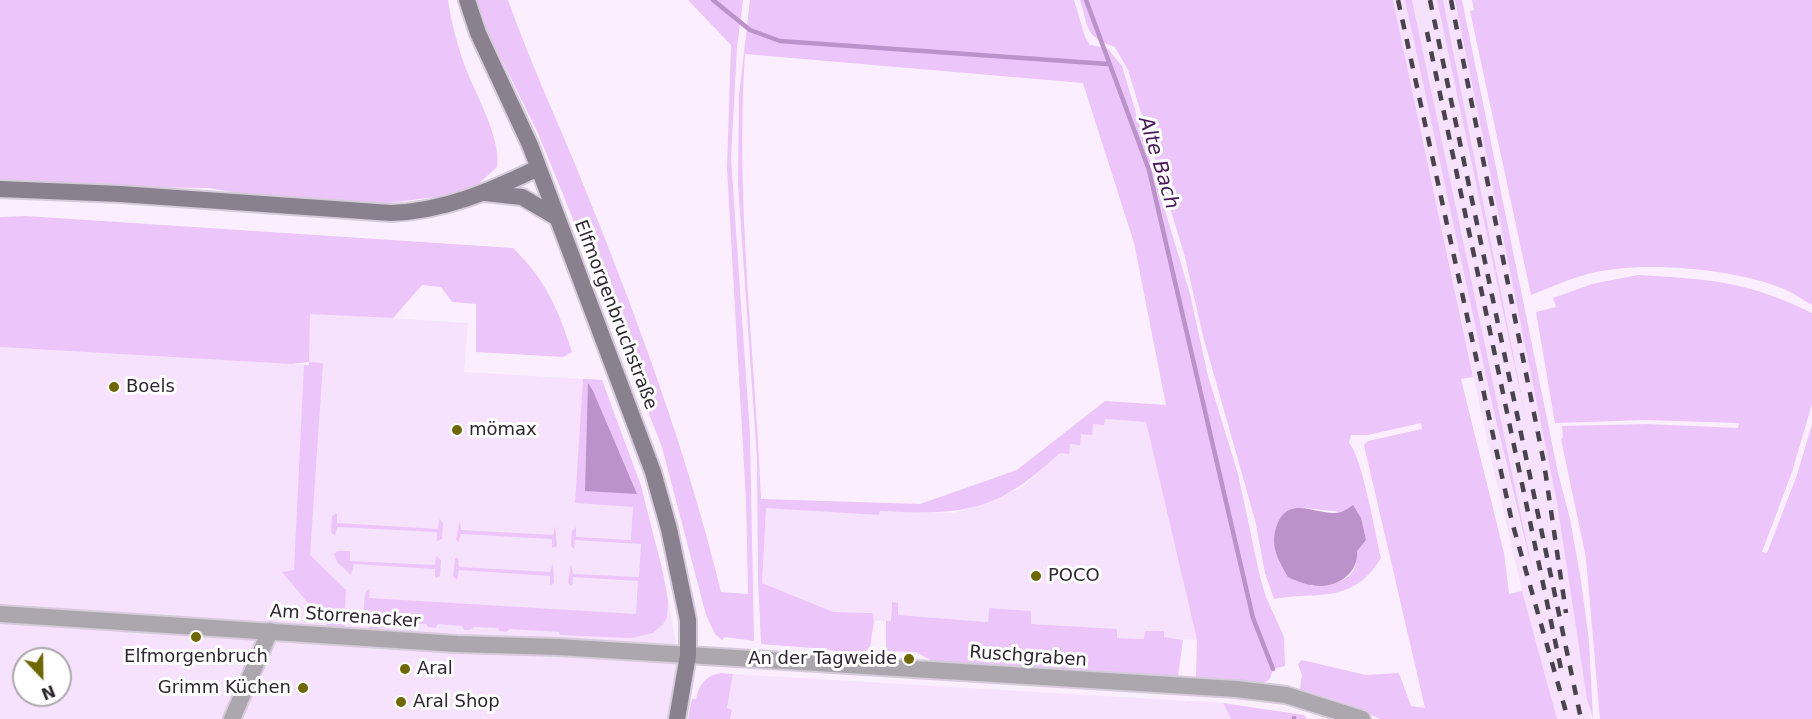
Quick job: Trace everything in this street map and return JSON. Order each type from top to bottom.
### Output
[{"type":"main road","name":"Elfmorgenbruchstraße","points":[[466,0],[478,33],[508,94],[538,168],[653,472],[669,529],[684,601],[688,655]]},
{"type":"main road","points":[[0,189],[109,193],[359,213],[412,212],[433,209],[484,193],[538,168]]},
{"type":"main road","points":[[484,193],[522,197],[556,217]]},
{"type":"main road","points":[[677,719],[688,655]]},
{"type":"street","name":"Am Storrenacker","points":[[0,614],[457,644],[688,655]]},
{"type":"street","points":[[232,719],[270,631]]},
{"type":"street","name":"Ruschgraben","points":[[688,655],[1236,689],[1286,695],[1362,719]]},
{"type":"shaded area","points":[[0,0],[448,0],[464,64],[491,129],[497,167],[475,187],[443,196],[374,205],[330,199],[264,197],[208,188],[134,187],[0,179]]},
{"type":"shaded area","points":[[476,0],[508,0],[638,325],[692,484],[721,592],[748,594],[746,500],[727,168],[731,45],[688,0],[743,0],[737,47],[731,158],[750,435],[754,641],[725,637],[722,640],[715,634],[706,615],[662,447],[537,131],[484,24]]},
{"type":"shaded area","points":[[750,0],[1074,0],[1085,37],[1090,45],[1107,48],[1122,66],[1190,294],[1208,376],[1238,474],[1260,577],[1266,597],[1284,637],[1285,666],[1273,669],[1270,679],[1262,684],[1196,678],[1197,640],[1146,422],[1105,419],[1104,425],[1093,424],[1092,435],[1081,434],[1080,445],[1070,444],[1069,454],[1060,453],[1016,488],[997,499],[978,506],[935,512],[880,511],[879,515],[766,508],[762,583],[833,612],[872,613],[874,621],[870,647],[860,656],[824,649],[761,644],[757,459],[738,183],[739,96]],"holes":[[[745,54],[1083,83],[1134,243],[1166,405],[1105,401],[1017,470],[920,504],[761,499],[742,166]]]},
{"type":"shaded area","points":[[1080,0],[1393,0],[1473,377],[1461,379],[1504,553],[1509,594],[1522,591],[1557,719],[1380,719],[1351,705],[1300,689],[1302,675],[1298,664],[1302,660],[1366,675],[1399,673],[1411,706],[1425,708],[1364,445],[1368,441],[1422,429],[1421,423],[1368,435],[1351,435],[1349,443],[1364,480],[1381,558],[1370,573],[1346,590],[1274,599],[1265,573],[1255,520],[1203,336],[1185,257],[1128,70],[1115,47],[1098,39],[1089,30]],"holes":[[[1306,508],[1342,512],[1353,541],[1356,564],[1352,573],[1344,579],[1331,584],[1311,586]]]},
{"type":"shaded area","points":[[1393,0],[1405,0],[1532,577],[1412,0],[1437,0],[1520,390],[1443,0],[1455,0],[1557,503],[1591,719],[1557,719],[1522,591],[1490,454]]},
{"type":"shaded area","points":[[1405,0],[1412,0],[1534,577],[1493,408]]},
{"type":"shaded area","points":[[1437,0],[1443,0],[1527,424]]},
{"type":"shaded area","points":[[1455,0],[1462,0],[1558,473],[1570,519],[1589,641],[1593,719],[1587,699],[1557,503]]},
{"type":"shaded area","points":[[1472,0],[1812,0],[1812,305],[1788,291],[1742,276],[1665,267],[1597,272],[1531,295],[1470,11],[1474,10]]},
{"type":"shaded area","points":[[26,216],[513,248],[534,272],[550,296],[572,352],[563,357],[476,352],[476,304],[452,302],[441,287],[422,285],[393,318],[310,314],[309,362],[291,364],[0,347],[0,217]]},
{"type":"shaded area","points":[[1638,275],[1707,280],[1747,288],[1789,302],[1812,313],[1812,404],[1792,472],[1762,552],[1767,553],[1797,475],[1812,424],[1812,719],[1600,719],[1586,558],[1561,439],[1563,437],[1562,426],[1647,424],[1738,428],[1739,423],[1645,420],[1555,423],[1536,312],[1556,307],[1553,298],[1592,284]]},
{"type":"shaded area","points":[[310,313],[468,323],[464,372],[602,380],[641,486],[663,573],[681,671],[671,719],[0,719],[0,347],[309,365]]},
{"type":"shaded area","points":[[309,362],[323,363],[310,555],[346,590],[344,628],[329,628],[282,572],[294,570],[304,365],[309,365]]},
{"type":"shaded area","points":[[583,379],[602,380],[641,486],[668,601],[667,617],[664,623],[653,633],[631,638],[560,635],[559,632],[510,629],[506,632],[499,631],[498,628],[474,627],[464,630],[462,626],[438,624],[436,628],[428,627],[426,624],[408,623],[404,627],[370,629],[363,619],[365,593],[370,588],[369,598],[636,614],[638,581],[573,577],[572,586],[568,583],[571,564],[573,574],[639,577],[641,544],[575,540],[574,549],[571,546],[572,531],[576,527],[576,537],[631,540],[633,507],[575,503]]},
{"type":"shaded area","points":[[588,383],[593,391],[637,494],[585,491]]},
{"type":"shaded area","points":[[1104,419],[1146,422],[1197,640],[1164,638],[1164,632],[1144,639],[1117,638],[1117,629],[1030,624],[1031,611],[989,608],[988,622],[897,615],[898,603],[892,603],[890,621],[874,621],[872,613],[833,612],[762,583],[766,507],[879,515],[879,511],[953,513],[975,507],[1022,487],[1093,424]]},
{"type":"shaded area","points":[[1353,505],[1361,518],[1366,540],[1357,551],[1357,560],[1349,574],[1336,583],[1320,586],[1305,584],[1288,577],[1276,554],[1274,541],[1281,517],[1296,508],[1332,513],[1343,511]]},
{"type":"shaded area","points":[[337,513],[337,523],[438,529],[439,519],[443,523],[442,539],[437,541],[437,532],[337,527],[335,536],[331,532],[332,516]]},
{"type":"shaded area","points":[[460,521],[461,530],[553,535],[555,526],[557,546],[552,548],[552,539],[461,534],[458,543],[456,539]]},
{"type":"shaded area","points":[[337,551],[350,551],[350,561],[435,565],[436,556],[441,560],[440,576],[435,578],[435,569],[354,564],[351,575],[337,562],[334,554]]},
{"type":"shaded area","points":[[458,557],[459,567],[550,572],[553,563],[554,583],[550,585],[550,576],[459,570],[457,580],[453,576],[455,559]]},
{"type":"shaded area","points":[[892,602],[898,603],[898,615],[988,622],[989,608],[1031,611],[1031,624],[1117,629],[1117,638],[1144,639],[1145,631],[1164,631],[1164,637],[1183,640],[1178,676],[936,663],[916,652],[886,651],[886,621],[891,621]]},
{"type":"shaded area","points":[[721,673],[733,674],[727,708],[732,710],[730,719],[688,719],[692,699],[696,699],[701,685],[711,676]]},
{"type":"shaded area","points":[[733,674],[1223,703],[1231,719],[730,719],[732,710],[727,709]]},
{"type":"shaded area","points":[[1223,703],[1304,715],[1307,719],[1231,719]]},
{"type":"waterway","name":"Alte Bach","points":[[713,0],[750,30],[780,41],[1108,64]]},
{"type":"waterway","name":"Alte Bach","points":[[1086,0],[1149,170],[1253,618],[1273,669]]},
{"type":"railway","points":[[1398,0],[1512,522],[1568,719]]},
{"type":"railway","points":[[1430,0],[1581,719]]},
{"type":"railway","points":[[1451,0],[1544,463],[1566,613]]},
{"type":"railway","points":[[1427,32],[1561,669]]},
{"type":"place","name":"Boels","points":[[114,387]]},
{"type":"place","name":"mömax","points":[[457,430]]},
{"type":"place","name":"POCO","points":[[1036,576]]},
{"type":"place","name":"Elfmorgenbruch","points":[[196,637]]},
{"type":"place","name":"An der Tagweide","points":[[909,659]]},
{"type":"place","name":"Aral","points":[[405,669]]},
{"type":"place","name":"Grimm Küchen","points":[[303,688]]},
{"type":"place","name":"Aral Shop","points":[[401,702]]}]
